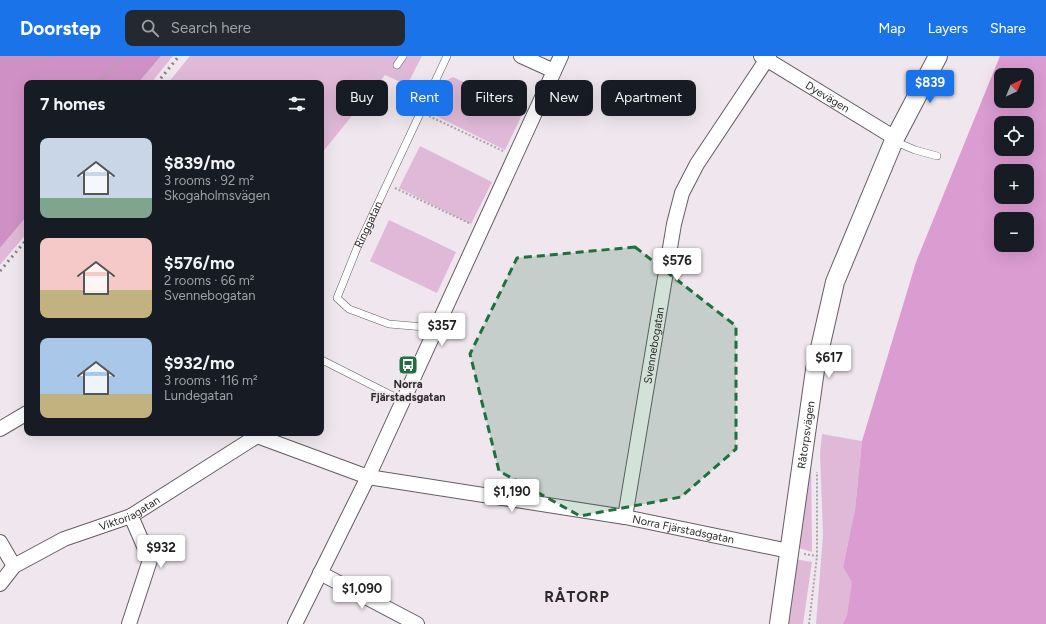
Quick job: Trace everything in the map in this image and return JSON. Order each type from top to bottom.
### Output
[{"type":"street","points":[[521,56],[554,71]]},
{"type":"street","points":[[295,624],[368,477],[561,56]]},
{"type":"street","name":"Råtorpsvägen","points":[[779,624],[815,370],[835,282],[894,139],[938,56]]},
{"type":"street","name":"Dyevägen","points":[[765,57],[894,139]]},
{"type":"street","name":"Svennebogatan","points":[[625,517],[674,224],[682,193],[697,164],[765,57]]},
{"type":"street","points":[[0,429],[24,415]]},
{"type":"street","name":"Viktoriagatan","points":[[0,584],[14,566],[64,539],[131,516],[253,436]]},
{"type":"street","name":"Norra Fjärstadsgatan","points":[[258,436],[368,477],[625,517],[789,551]]},
{"type":"street","points":[[129,624],[150,560],[131,516]]},
{"type":"street","points":[[0,542],[14,566]]},
{"type":"street","points":[[320,573],[417,624]]},
{"type":"lane","points":[[397,65],[403,56]]},
{"type":"lane","name":"Ringgatan","points":[[435,80],[447,56]]},
{"type":"lane","name":"Ringgatan","points":[[418,116],[357,248],[337,298],[349,309],[389,324],[436,328]]},
{"type":"lane","points":[[894,139],[915,150],[937,156]]},
{"type":"lane","points":[[324,361],[403,401]]},
{"type":"path","points":[[0,61],[28,60],[55,56]]},
{"type":"path","points":[[100,80],[126,56]]},
{"type":"path","points":[[429,116],[515,156]]},
{"type":"path","points":[[387,184],[482,229]]},
{"type":"path","points":[[809,624],[817,556],[817,465]]},
{"type":"highlighted area","points":[[635,247],[736,326],[736,449],[681,497],[580,516],[499,471],[470,354],[517,258]]},
{"type":"shaded area","points":[[0,56],[161,56],[141,80],[24,80],[24,220],[0,248]]},
{"type":"shaded area","points":[[161,56],[173,56],[153,80],[141,80]]},
{"type":"shaded area","points":[[190,56],[422,56],[410,80],[396,80],[385,75],[381,80],[336,80],[336,116],[352,116],[324,150],[324,80],[170,80]]},
{"type":"shaded area","points":[[1000,56],[1046,56],[1046,624],[843,624],[847,615],[852,582],[843,567],[855,509],[862,441],[916,262],[994,71],[994,108],[1034,108],[1034,68],[995,68]]},
{"type":"shaded area","points":[[453,77],[461,81],[461,116],[522,116],[505,150],[436,116],[453,116],[453,80],[449,79]]},
{"type":"shaded area","points":[[420,146],[492,182],[471,224],[399,188]]},
{"type":"shaded area","points":[[24,220],[24,237],[0,265],[0,248]]},
{"type":"shaded area","points":[[389,220],[456,252],[437,293],[370,261]]},
{"type":"shaded area","points":[[822,434],[862,441],[855,509],[843,567],[853,582],[847,616],[843,624],[816,624],[823,535],[820,453]]},
{"type":"shaded area","points":[[811,446],[812,552],[796,547]]},
{"type":"shaded area","points":[[794,559],[812,562],[803,624],[786,624]]},
{"type":"railway","points":[[159,80],[179,56]]},
{"type":"railway","points":[[0,271],[24,243]]},
{"type":"place","name":"Norra Fjärstadsgatan","points":[[408,365]]},
{"type":"district","name":"RÅTORP","points":[[577,597]]}]
